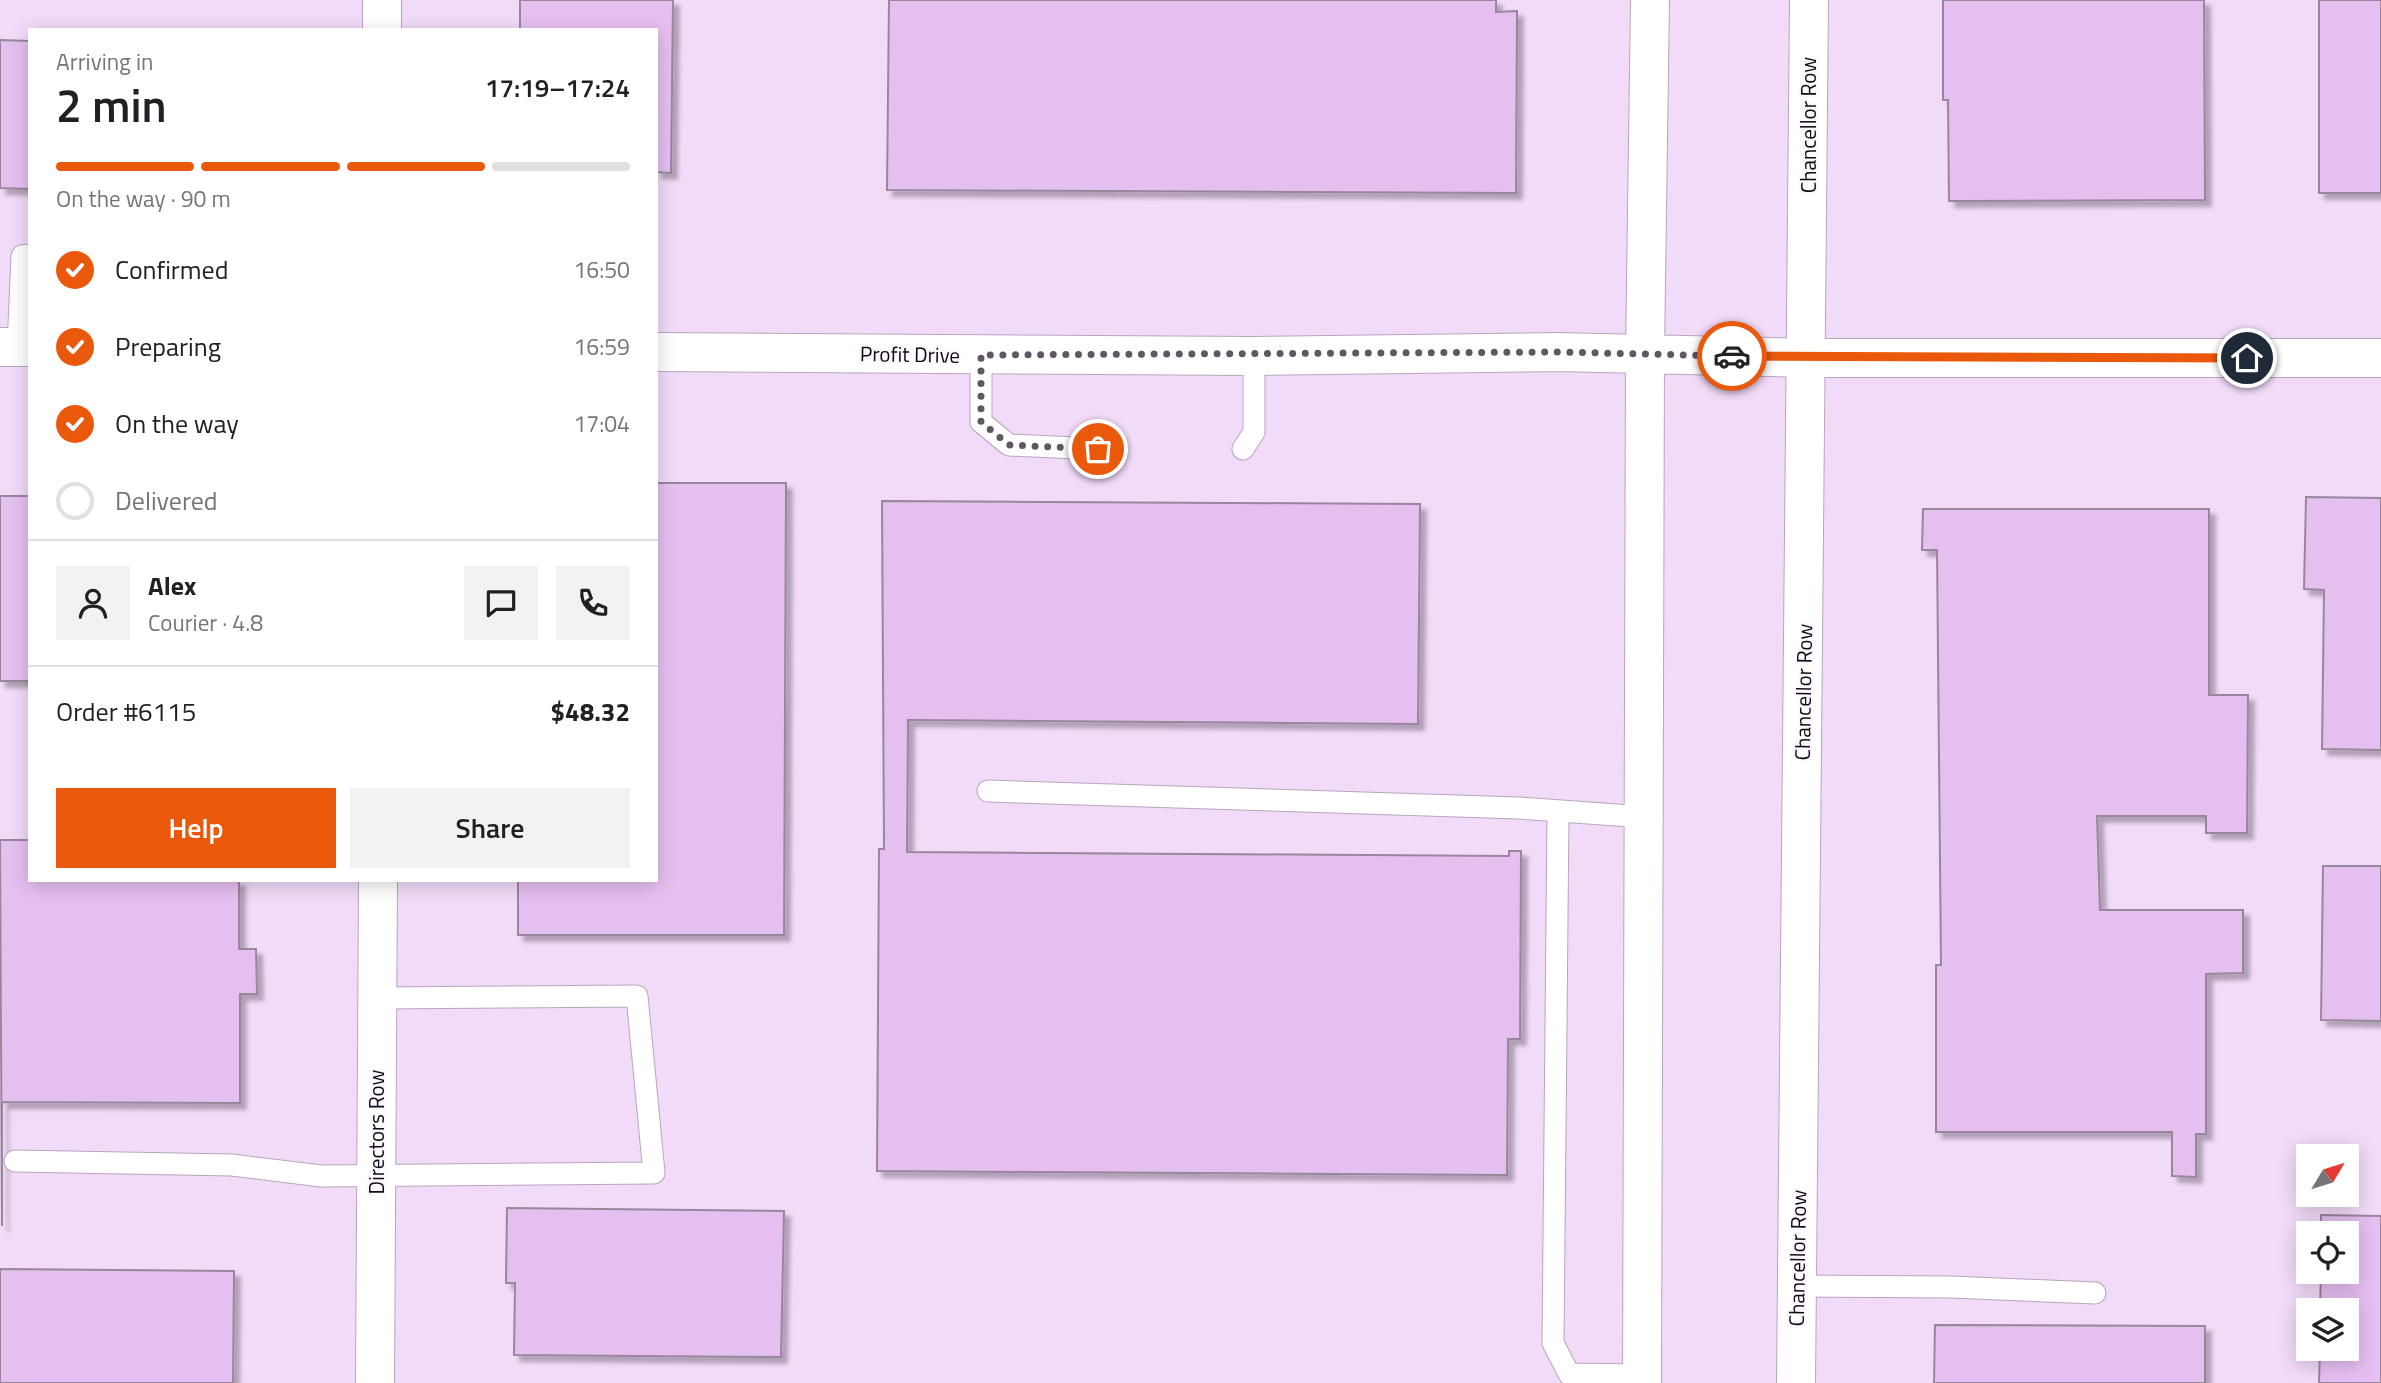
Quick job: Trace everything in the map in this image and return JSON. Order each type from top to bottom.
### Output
[{"type":"street","points":[[382,0],[382,28]]},
{"type":"street","points":[[1642,1379],[1645,353],[1650,0]]},
{"type":"street","name":"Chancellor Row","points":[[1796,1383],[1808,358],[1809,0]]},
{"type":"street","name":"Profit Drive","points":[[658,352],[1254,356],[1645,353],[1808,358],[2381,358]]},
{"type":"street","name":"Directors Row","points":[[376,1383],[378,882]]},
{"type":"lane","points":[[16,347],[22,256],[28,256]]},
{"type":"lane","points":[[981,355],[981,422],[1009,445],[1098,449]]},
{"type":"lane","points":[[1243,449],[1254,432],[1254,356]]},
{"type":"lane","points":[[988,791],[1644,817]]},
{"type":"lane","points":[[1558,812],[1553,1343],[1569,1374],[1642,1379]]},
{"type":"lane","points":[[15,1161],[232,1165],[321,1176],[654,1173],[637,996],[377,998]]},
{"type":"lane","points":[[1797,1286],[2095,1293]]},
{"type":"shaded area","points":[[0,0],[2381,0],[2381,1383],[0,1383]]},
{"type":"building","points":[[520,0],[673,0],[671,173],[658,172],[658,28],[520,28]]},
{"type":"building","points":[[889,0],[1496,0],[1496,12],[1517,11],[1516,193],[887,190]]},
{"type":"building","points":[[1943,0],[2204,0],[2205,200],[1949,201],[1948,100],[1943,100]]},
{"type":"building","points":[[2319,0],[2381,0],[2381,193],[2319,193]]},
{"type":"building","points":[[0,40],[28,41],[28,189],[0,188]]},
{"type":"building","points":[[658,483],[786,483],[784,935],[518,935],[518,882],[658,882]]},
{"type":"building","points":[[0,496],[28,496],[28,681],[0,681]]},
{"type":"building","points":[[2306,497],[2381,498],[2381,750],[2322,749],[2324,590],[2304,589]]},
{"type":"building","points":[[882,501],[1420,504],[1418,724],[908,720],[907,852],[1509,856],[1509,851],[1521,851],[1520,1039],[1508,1039],[1507,1175],[877,1171],[879,849],[884,849]]},
{"type":"building","points":[[1923,509],[2209,509],[2209,695],[2248,695],[2247,833],[2206,833],[2206,816],[2097,816],[2100,910],[2243,910],[2243,973],[2206,974],[2206,1134],[2196,1134],[2196,1177],[2172,1176],[2172,1132],[1936,1132],[1936,965],[1941,965],[1937,550],[1922,550]]},
{"type":"building","points":[[0,840],[28,840],[28,882],[239,882],[239,949],[256,949],[257,994],[240,994],[240,1103],[2,1102],[2,1226]]},
{"type":"building","points":[[2323,866],[2381,866],[2381,1021],[2321,1020]]},
{"type":"building","points":[[507,1208],[784,1211],[781,1357],[514,1355],[515,1283],[506,1283]]},
{"type":"building","points":[[2321,1215],[2381,1216],[2381,1383],[2319,1383],[2320,1361],[2359,1361],[2359,1298],[2320,1298],[2321,1284],[2359,1284],[2359,1221],[2321,1221]]},
{"type":"building","points":[[0,1269],[234,1271],[233,1383],[0,1383]]},
{"type":"building","points":[[1935,1325],[2205,1326],[2205,1383],[1934,1383]]},
{"type":"way so far","points":[[1098,449],[1009,445],[981,422],[981,355],[1254,356],[1558,352],[1732,356]]},
{"type":"route","points":[[1732,356],[2247,358]]}]
